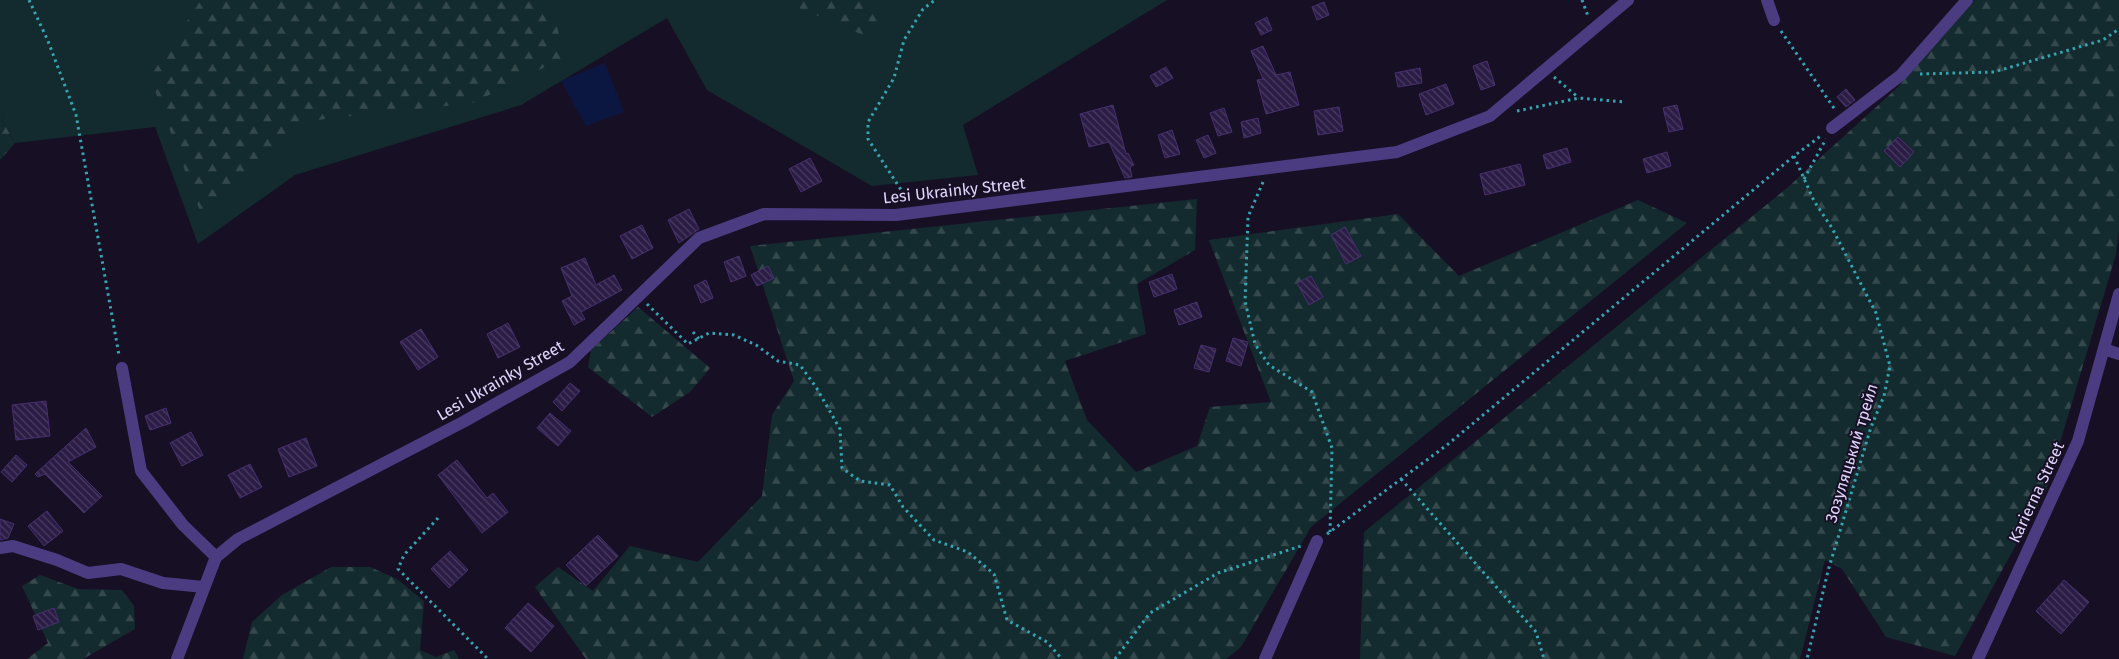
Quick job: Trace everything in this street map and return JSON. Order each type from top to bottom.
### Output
[{"type":"street","name":"Lesi Ukrainky Street","points":[[216,557],[238,539],[465,421],[570,362],[637,295],[699,238],[764,214],[902,214],[1397,152],[1490,116],[1628,0]]},
{"type":"street","points":[[1767,0],[1774,20]]},
{"type":"street","points":[[1837,124],[1901,75],[1967,0]]},
{"type":"street","name":"Karierna Street","points":[[1978,659],[2078,441],[2119,294]]},
{"type":"street","points":[[2104,349],[2119,354]]},
{"type":"street","points":[[122,368],[141,471],[183,525],[216,557],[177,659]]},
{"type":"street","points":[[1265,659],[1317,541]]},
{"type":"street","points":[[0,548],[13,546],[57,560],[88,573],[121,569],[163,583],[204,587]]},
{"type":"path","points":[[29,0],[48,41],[76,115],[122,368]]},
{"type":"path","points":[[902,214],[905,196],[868,139],[868,122],[894,78],[904,40],[923,9],[935,0]]},
{"type":"path","points":[[1774,20],[1837,124]]},
{"type":"path","points":[[1901,75],[1994,72],[2103,40],[2119,29]]},
{"type":"path","points":[[1544,69],[1579,98]]},
{"type":"path","points":[[1490,116],[1579,98],[1625,102]]},
{"type":"path","points":[[1115,659],[1150,612],[1218,573],[1317,541],[1330,532],[1455,439],[1794,156],[1837,124]]},
{"type":"path","points":[[1804,180],[1837,124]]},
{"type":"path","name":"Зозуляцький трейл","points":[[1794,156],[1804,180],[1876,313],[1890,366],[1884,396],[1871,428],[1828,571],[1807,659]]},
{"type":"path","points":[[1269,168],[1248,217],[1246,301],[1255,344],[1269,365],[1312,392],[1332,448],[1330,532]]},
{"type":"path","points":[[637,295],[688,344],[709,333],[734,335],[756,345],[778,361],[800,365],[816,387],[840,429],[842,468],[860,481],[890,485],[902,507],[934,540],[968,552],[994,574],[1007,620],[1048,642],[1062,659]]},
{"type":"path","points":[[693,332],[699,339]]},
{"type":"path","points":[[1401,479],[1536,632],[1544,659]]},
{"type":"path","points":[[438,518],[404,555],[398,569],[488,659]]},
{"type":"green space","points":[[0,0],[1167,0],[963,125],[978,175],[872,186],[707,90],[667,18],[521,105],[295,175],[198,244],[155,127],[15,143],[0,117]]},
{"type":"green space","points":[[201,0],[550,0],[565,57],[473,103],[307,121],[203,219],[150,77]]},
{"type":"green space","points":[[780,0],[881,0],[875,40]]},
{"type":"green space","points":[[1974,0],[2119,0],[2119,231],[2116,254],[2046,490],[1955,656],[1886,637],[1842,569],[1825,560],[1800,659],[1360,659],[1364,532],[1787,188],[1897,88]]},
{"type":"green space","points":[[0,117],[15,143],[0,160]]},
{"type":"green space","points":[[1197,199],[1195,250],[1137,284],[1146,334],[1065,361],[1087,420],[1136,472],[1197,446],[1210,407],[1271,402],[1209,240],[1398,214],[1459,276],[1638,200],[1687,223],[1311,527],[1241,647],[1226,659],[586,659],[535,587],[558,567],[593,591],[630,546],[698,562],[762,496],[772,415],[794,381],[750,246]]},
{"type":"green space","points":[[638,307],[710,368],[690,392],[652,417],[588,367],[591,350]]},
{"type":"green space","points":[[331,567],[370,567],[397,579],[424,601],[420,650],[436,657],[454,650],[459,659],[243,659],[252,622],[282,595]]},
{"type":"green space","points":[[40,575],[78,589],[122,590],[134,606],[135,629],[83,659],[27,659],[48,643],[22,586]]},
{"type":"water","points":[[605,63],[624,112],[586,126],[561,81]]},
{"type":"building","points":[[1324,2],[1329,15],[1317,20],[1312,7]]},
{"type":"building","points":[[1267,17],[1272,30],[1261,35],[1255,23]]},
{"type":"building","points":[[1263,46],[1276,75],[1290,72],[1299,105],[1266,114],[1257,80],[1263,79],[1251,51]]},
{"type":"building","points":[[1487,61],[1495,85],[1481,90],[1473,66]]},
{"type":"building","points":[[1166,67],[1173,78],[1156,87],[1150,76]]},
{"type":"building","points":[[1420,68],[1422,83],[1398,87],[1395,73]]},
{"type":"building","points":[[1446,84],[1454,104],[1426,115],[1419,94]]},
{"type":"building","points":[[1846,89],[1855,100],[1846,107],[1837,97]]},
{"type":"building","points":[[1113,105],[1126,154],[1128,153],[1134,165],[1130,167],[1132,177],[1125,178],[1109,142],[1089,147],[1080,114]]},
{"type":"building","points":[[1677,105],[1683,129],[1669,132],[1663,108]]},
{"type":"building","points":[[1339,107],[1343,131],[1318,135],[1314,111]]},
{"type":"building","points":[[1224,108],[1232,132],[1218,136],[1210,113]]},
{"type":"building","points":[[1258,118],[1261,133],[1244,138],[1241,122]]},
{"type":"building","points":[[1172,130],[1180,154],[1165,158],[1158,135]]},
{"type":"building","points":[[1208,135],[1216,153],[1204,158],[1196,140]]},
{"type":"building","points":[[1898,137],[1914,152],[1900,167],[1884,151]]},
{"type":"building","points":[[1567,148],[1571,162],[1547,169],[1543,155]]},
{"type":"building","points":[[1667,152],[1671,166],[1647,173],[1643,159]]},
{"type":"building","points":[[810,158],[822,181],[801,192],[789,169]]},
{"type":"building","points":[[1520,164],[1525,185],[1485,195],[1480,174]]},
{"type":"building","points":[[689,209],[699,229],[679,243],[668,220]]},
{"type":"building","points":[[642,225],[653,248],[632,259],[620,236]]},
{"type":"building","points":[[1345,227],[1361,256],[1346,264],[1331,235]]},
{"type":"building","points":[[739,256],[746,276],[731,282],[724,262]]},
{"type":"building","points":[[585,258],[596,285],[614,275],[622,290],[581,312],[585,319],[574,325],[562,301],[572,296],[561,268]]},
{"type":"building","points":[[768,266],[774,278],[757,286],[751,275]]},
{"type":"building","points":[[1172,274],[1177,289],[1154,297],[1149,282]]},
{"type":"building","points":[[1311,276],[1323,297],[1309,305],[1297,283]]},
{"type":"building","points":[[706,280],[713,298],[701,303],[694,286]]},
{"type":"building","points":[[1197,302],[1202,317],[1179,325],[1174,310]]},
{"type":"building","points":[[508,323],[520,347],[498,358],[487,334]]},
{"type":"building","points":[[421,329],[438,357],[418,370],[400,342]]},
{"type":"building","points":[[1233,338],[1248,342],[1241,366],[1226,361]]},
{"type":"building","points":[[1201,345],[1216,349],[1209,372],[1194,368]]},
{"type":"building","points":[[570,383],[580,391],[562,411],[553,402]]},
{"type":"building","points":[[46,401],[50,436],[16,440],[12,405]]},
{"type":"building","points":[[166,408],[171,423],[150,430],[145,416]]},
{"type":"building","points":[[550,413],[571,431],[558,446],[537,428]]},
{"type":"building","points":[[86,428],[96,447],[68,462],[102,496],[84,513],[45,474],[38,477],[35,474]]},
{"type":"building","points":[[191,432],[203,455],[182,466],[170,443]]},
{"type":"building","points":[[306,438],[317,466],[289,477],[278,449]]},
{"type":"building","points":[[16,455],[27,465],[12,482],[1,472]]},
{"type":"building","points":[[457,460],[487,498],[493,493],[508,512],[482,533],[438,475]]},
{"type":"building","points":[[250,464],[262,487],[240,498],[228,475]]},
{"type":"building","points":[[47,511],[63,531],[44,546],[28,526]]},
{"type":"building","points":[[0,519],[14,524],[8,538],[0,540]]},
{"type":"building","points":[[598,535],[618,556],[586,586],[566,565]]},
{"type":"building","points":[[450,551],[468,570],[449,588],[431,569]]},
{"type":"building","points":[[2064,580],[2089,602],[2061,634],[2036,611]]},
{"type":"building","points":[[528,603],[554,626],[531,652],[505,628]]},
{"type":"building","points":[[54,608],[59,622],[38,630],[33,616]]}]
